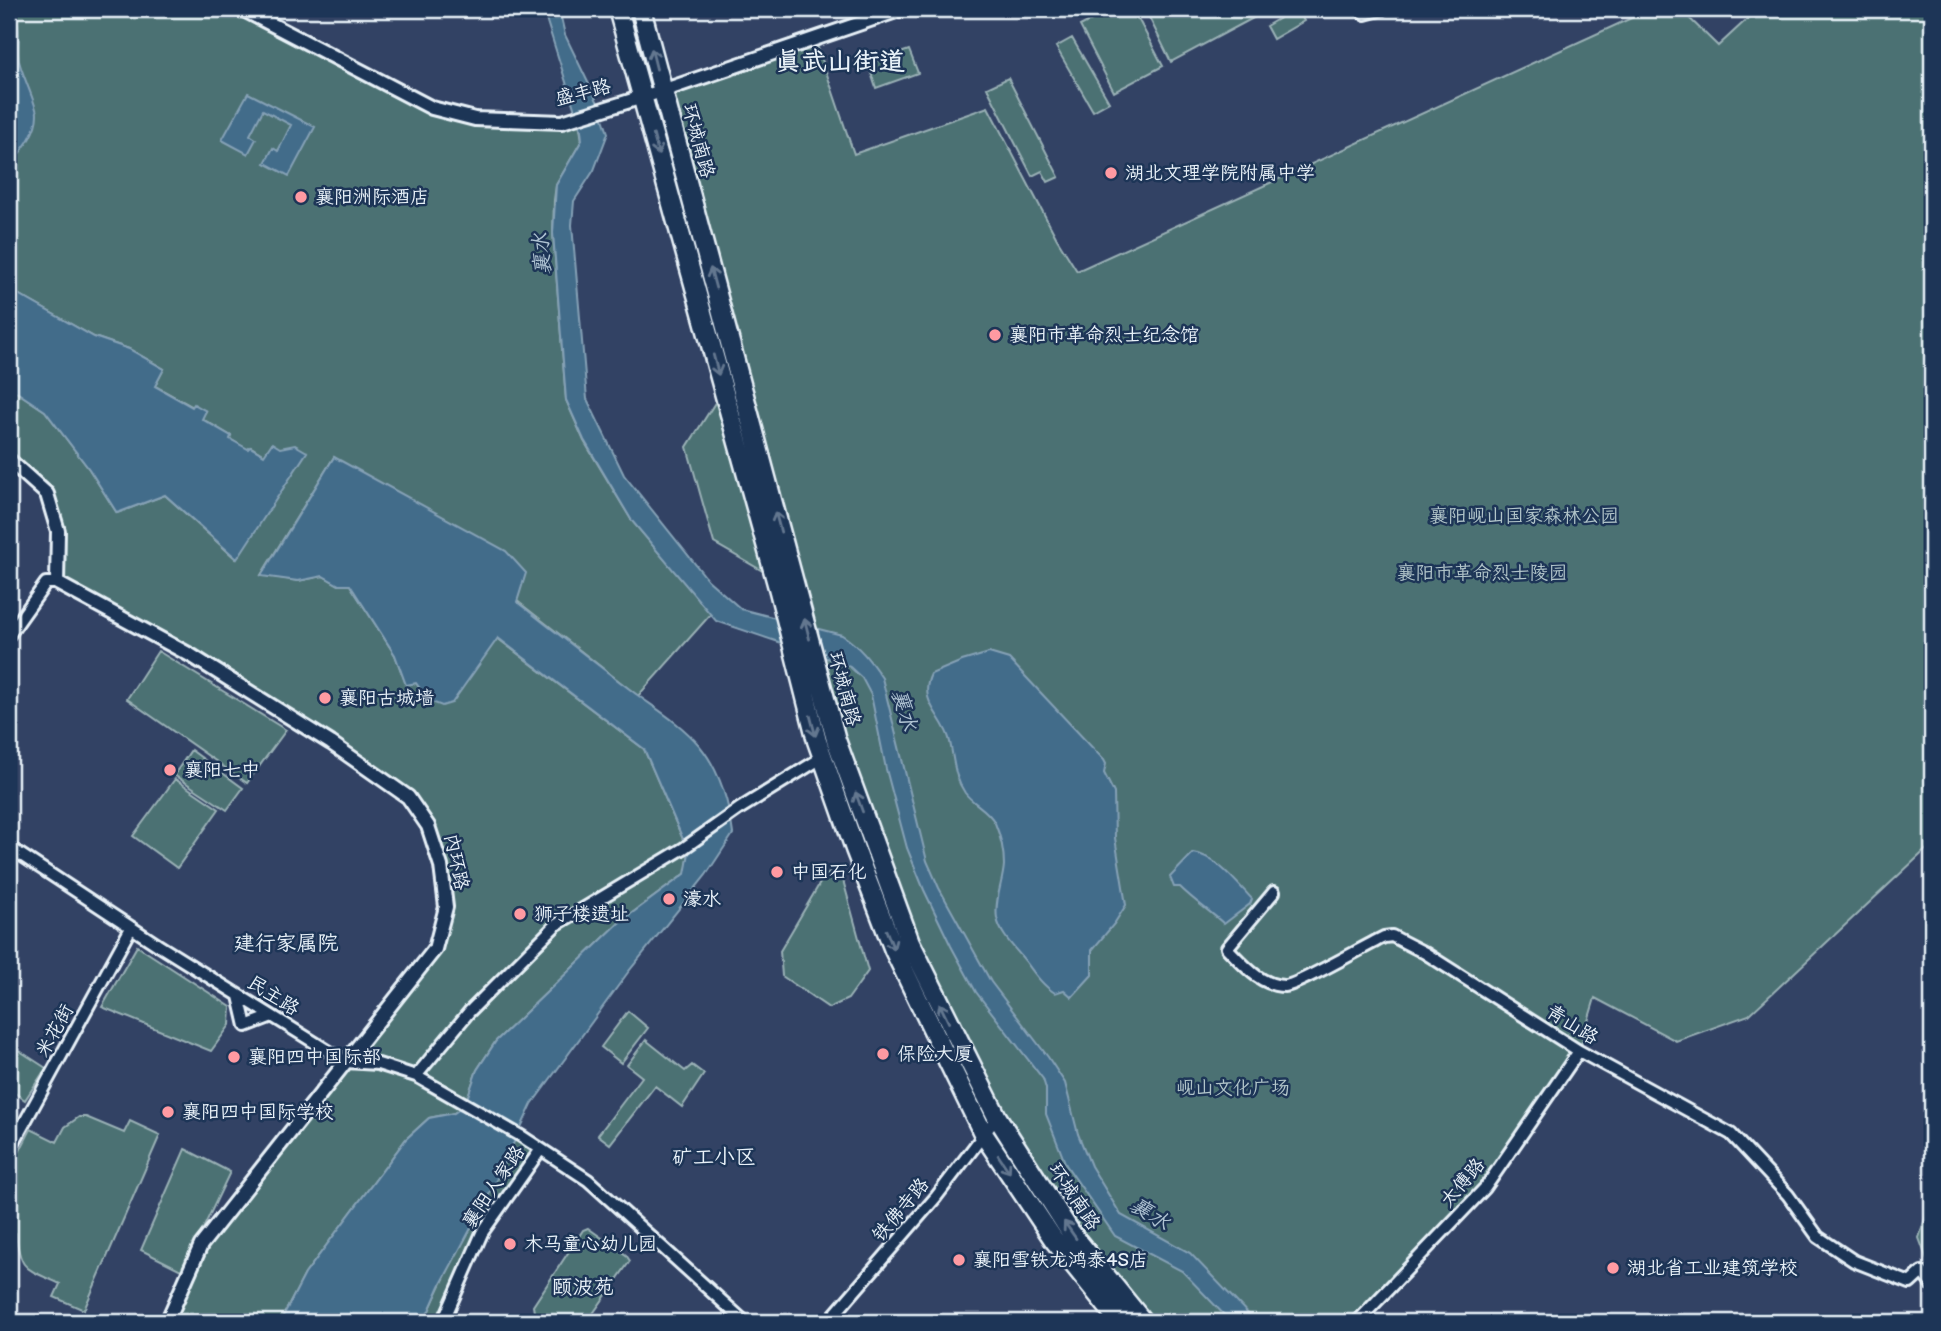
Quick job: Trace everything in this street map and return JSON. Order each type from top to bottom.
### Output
[{"type":"highway","name":"环城南路","points":[[618,9],[787,589],[817,671],[836,740],[910,942],[997,1117],[1071,1233],[1143,1322]]},
{"type":"highway","name":"环城南路","points":[[641,9],[787,589],[795,660],[823,757],[855,849],[894,950],[984,1135],[1054,1241],[1120,1322]]},
{"type":"street","name":"盛丰路","points":[[242,9],[432,108],[475,119],[562,122],[643,98],[902,9]]},
{"type":"street","points":[[1360,9],[1365,14],[1383,9]]},
{"type":"street","points":[[9,460],[47,494],[58,531],[57,583],[46,583],[9,635]]},
{"type":"street","name":"内环路","points":[[57,583],[174,645],[331,743],[408,797],[428,826],[441,866],[446,907],[435,949],[201,1245],[167,1322]]},
{"type":"street","points":[[416,1076],[469,1013],[556,925],[684,848],[739,809],[823,757]]},
{"type":"street","name":"民主路","points":[[9,847],[131,928],[346,1062],[378,1064],[416,1076],[541,1149]]},
{"type":"street","name":"青山路","points":[[1274,892],[1227,948],[1266,982],[1287,986],[1384,937],[1392,936],[1425,953],[1579,1051],[1731,1134],[1788,1195],[1818,1237],[1854,1261],[1910,1283],[1922,1272],[1932,1285]]},
{"type":"street","name":"米花街","points":[[9,1151],[131,928]]},
{"type":"street","points":[[239,996],[246,1026],[272,1016]]},
{"type":"street","name":"太傅路","points":[[1357,1322],[1485,1188],[1579,1051]]},
{"type":"street","name":"铁佛寺路","points":[[828,1322],[936,1196],[997,1117]]},
{"type":"street","points":[[541,1149],[588,1180],[745,1322]]},
{"type":"street","name":"襄阳人家路","points":[[443,1322],[482,1233],[541,1149]]},
{"type":"green space","points":[[9,9],[242,9],[432,108],[475,119],[578,116],[582,140],[556,185],[554,200],[553,233],[566,400],[584,441],[632,521],[711,614],[638,696],[334,457],[261,575],[298,581],[323,576],[339,585],[350,585],[395,655],[406,684],[416,683],[429,701],[452,702],[497,638],[644,749],[689,853],[686,873],[620,922],[496,1041],[477,1070],[461,1108],[454,1113],[429,1118],[406,1139],[305,1274],[280,1322],[167,1322],[201,1245],[435,949],[446,907],[441,866],[408,797],[57,583],[58,531],[47,494],[9,460],[9,387],[45,411],[89,469],[117,513],[165,495],[236,559],[306,452],[264,455],[251,447],[248,450],[201,418],[206,411],[193,407],[155,386],[164,369],[129,349],[94,337],[9,289]]},
{"type":"green space","points":[[1113,9],[1133,9],[1163,66],[1114,92],[1080,26]]},
{"type":"green space","points":[[1145,9],[1270,9],[1171,62]]},
{"type":"green space","points":[[1295,9],[1304,21],[1273,39],[1266,26]]},
{"type":"green space","name":"襄阳岘山国家森林公园","points":[[1651,9],[1680,9],[1718,46],[1758,9],[1932,9],[1932,844],[1749,1015],[1676,1041],[1595,998],[1579,1051],[1485,1188],[1357,1322],[1120,1322],[984,1135],[855,849],[775,578],[714,543],[687,447],[723,390],[674,212],[690,207],[662,91],[815,39],[854,154],[988,107],[1057,239],[1077,271]]},
{"type":"green space","points":[[1072,38],[1109,102],[1093,111],[1056,47]]},
{"type":"green space","points":[[909,50],[918,73],[876,88],[868,64]]},
{"type":"green space","points":[[1008,78],[1059,177],[1048,182],[1042,171],[1032,176],[987,88]]},
{"type":"green space","points":[[158,651],[286,730],[247,783],[127,699]]},
{"type":"green space","points":[[191,750],[243,788],[227,810],[174,775]]},
{"type":"green space","points":[[175,779],[219,809],[177,868],[133,836]]},
{"type":"green space","points":[[832,871],[843,880],[868,971],[848,999],[829,1008],[782,976],[780,951],[823,878]]},
{"type":"green space","points":[[137,946],[231,1007],[230,1025],[211,1051],[102,1007]]},
{"type":"green space","points":[[628,1011],[648,1028],[621,1063],[601,1047]]},
{"type":"green space","points":[[646,1040],[685,1071],[692,1065],[704,1074],[682,1107],[655,1086],[610,1144],[598,1135],[642,1077],[627,1065]]},
{"type":"green space","points":[[9,1044],[46,1068],[25,1100],[9,1089]]},
{"type":"green space","points":[[79,1117],[86,1117],[124,1133],[130,1121],[160,1135],[84,1310],[54,1297],[60,1284],[27,1267],[20,1255],[16,1233],[9,1229],[9,1172],[31,1129],[57,1142],[65,1127]]},
{"type":"green space","points":[[516,1135],[536,1146],[483,1234],[445,1322],[424,1322],[446,1275]]},
{"type":"green space","points":[[185,1149],[230,1172],[183,1271],[141,1250]]},
{"type":"green space","points":[[1932,1196],[1932,1273],[1919,1238]]},
{"type":"green space","points":[[588,1228],[626,1255],[630,1261],[587,1322],[548,1322],[534,1312],[533,1306],[583,1230]]},
{"type":"water","points":[[9,9],[16,20],[19,61],[37,114],[31,136],[9,167]]},
{"type":"water","name":"襄水","points":[[543,9],[559,9],[565,35],[597,101],[608,133],[594,170],[574,201],[572,225],[587,399],[624,475],[708,580],[741,609],[842,635],[873,665],[882,678],[927,861],[991,982],[1065,1083],[1078,1134],[1091,1166],[1121,1215],[1190,1253],[1256,1322],[1231,1322],[1182,1271],[1115,1236],[1066,1165],[1046,1114],[1046,1089],[1043,1079],[976,992],[924,890],[907,848],[886,769],[871,695],[862,678],[841,663],[716,621],[632,521],[584,440],[566,400],[553,233],[556,185],[582,140]]},
{"type":"water","points":[[248,93],[315,127],[289,176],[265,163],[273,148],[278,151],[291,125],[263,110],[250,135],[256,139],[248,154],[222,140]]},
{"type":"water","points":[[9,289],[94,337],[129,349],[164,369],[155,386],[192,407],[194,404],[206,411],[202,419],[248,449],[250,447],[264,455],[272,443],[280,448],[295,445],[307,452],[237,559],[165,495],[117,513],[89,469],[45,411],[9,387]]},
{"type":"water","name":"濠水","points":[[334,457],[506,551],[526,573],[517,602],[677,724],[699,745],[722,787],[733,834],[706,875],[629,971],[532,1104],[424,1322],[280,1322],[305,1274],[406,1139],[429,1118],[454,1113],[461,1108],[477,1070],[496,1041],[620,922],[685,874],[689,853],[644,749],[498,638],[452,703],[442,706],[429,701],[416,683],[406,685],[395,655],[350,585],[339,585],[323,576],[298,581],[261,576]]},
{"type":"water","points":[[989,653],[1009,659],[1104,760],[1104,773],[1114,793],[1115,838],[1126,905],[1092,950],[1092,975],[1072,997],[1064,990],[1055,993],[1047,987],[1001,930],[996,912],[1004,865],[999,833],[992,818],[961,787],[947,733],[933,710],[927,693],[931,674]]},
{"type":"water","points":[[1193,853],[1217,864],[1252,899],[1250,904],[1224,924],[1180,887],[1174,887],[1170,877]]},
{"type":"place","name":"湖北文理学院附属中学","points":[[1111,173]]},
{"type":"place","name":"襄阳洲际酒店","points":[[301,197]]},
{"type":"place","name":"襄阳市革命烈士纪念馆","points":[[995,335]]},
{"type":"place","name":"襄阳古城墙","points":[[325,698]]},
{"type":"place","name":"襄阳七中","points":[[170,770]]},
{"type":"place","name":"中国石化","points":[[777,872]]},
{"type":"place","name":"濠水","points":[[669,899]]},
{"type":"place","name":"狮子楼遗址","points":[[520,914]]},
{"type":"place","name":"保险大厦","points":[[883,1054]]},
{"type":"place","name":"襄阳四中国际部","points":[[234,1057]]},
{"type":"place","name":"襄阳四中国际学校","points":[[168,1112]]},
{"type":"place","name":"木马童心幼儿园","points":[[510,1244]]},
{"type":"place","name":"襄阳雪铁龙鸿泰4S店","points":[[959,1260]]},
{"type":"place","name":"湖北省工业建筑学校","points":[[1613,1268]]},
{"type":"district","name":"真武山街道","points":[[840,62]]},
{"type":"district","name":"建行家属院","points":[[286,943]]},
{"type":"district","name":"矿工小区","points":[[714,1157]]},
{"type":"district","name":"颐波苑","points":[[583,1287]]},
{"type":"park label","name":"襄阳市革命烈士陵园","points":[[1482,573]]},
{"type":"park label","name":"岘山文化广场","points":[[1233,1088]]}]
